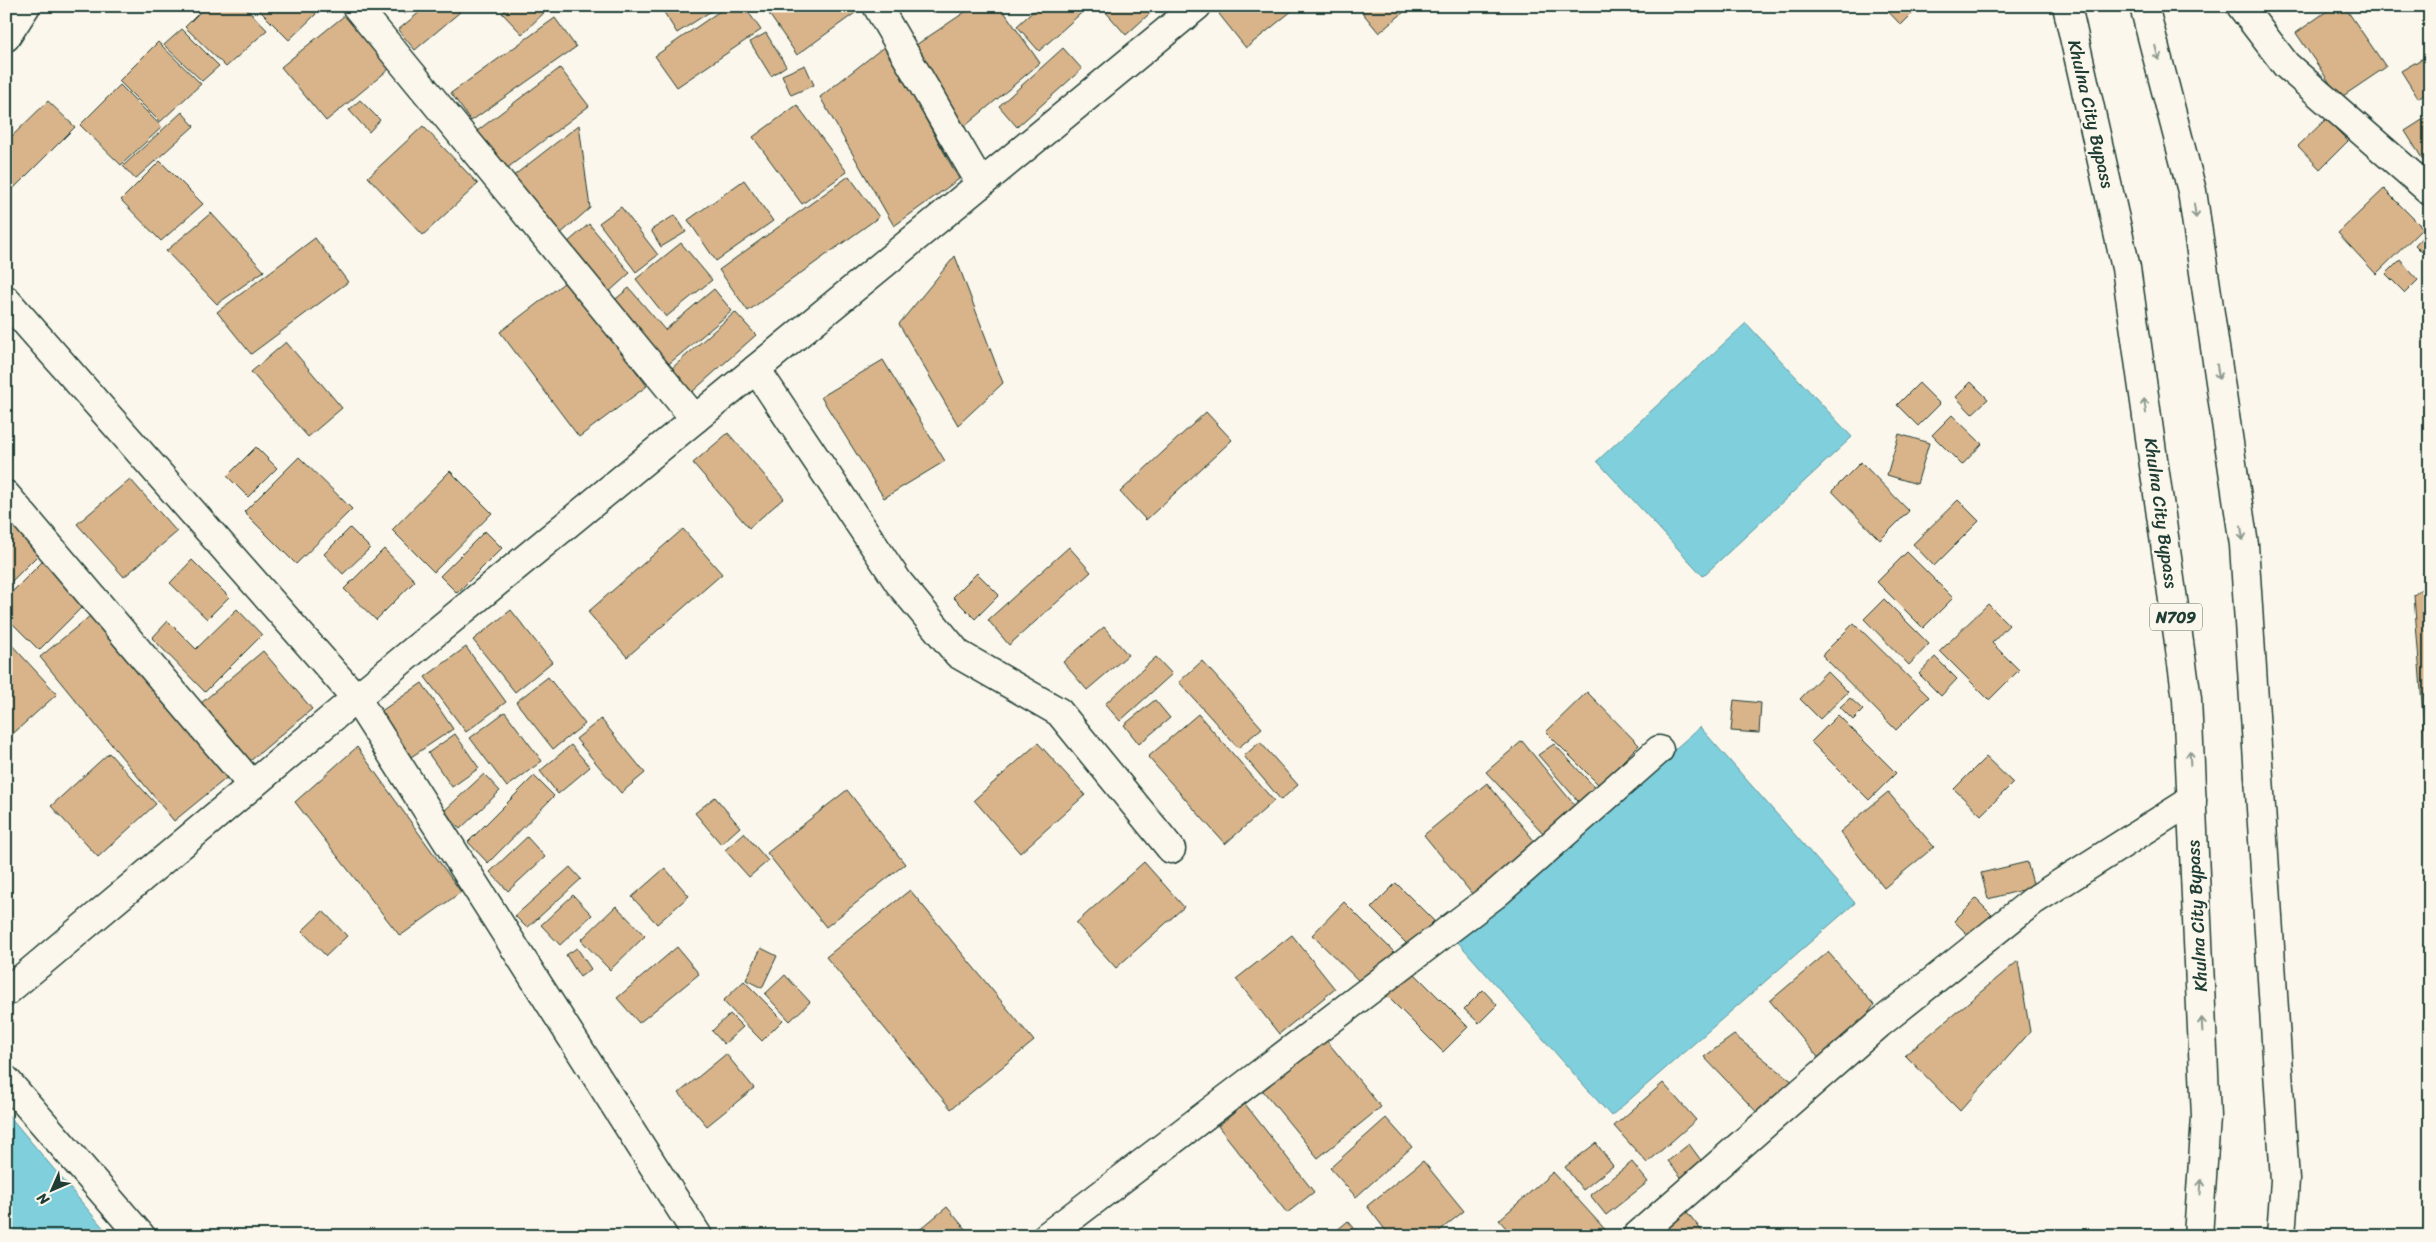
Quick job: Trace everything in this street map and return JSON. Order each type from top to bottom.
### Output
[{"type":"main road","points":[[6,37],[26,6]]},
{"type":"main road","points":[[356,6],[695,419]]},
{"type":"main road","points":[[877,6],[981,184]]},
{"type":"main road","points":[[6,992],[356,698],[1197,6]]},
{"type":"main road","name":"Khulna City Bypass","points":[[2066,6],[2126,268],[2187,699],[2206,1117],[2198,1236]]},
{"type":"main road","points":[[2144,6],[2192,192],[2244,545],[2285,1180],[2280,1236]]},
{"type":"main road","points":[[2241,6],[2286,65],[2430,191]]},
{"type":"main road","points":[[6,300],[356,698],[698,1236]]},
{"type":"main road","points":[[756,369],[900,583],[958,654],[1059,712],[1171,849]]},
{"type":"main road","points":[[6,495],[252,785]]},
{"type":"main road","points":[[1047,1236],[1497,893],[1659,750]]},
{"type":"main road","points":[[1637,1236],[1879,1024],[2034,902],[2192,800]]},
{"type":"main road","points":[[6,1080],[141,1236]]},
{"type":"water","points":[[1746,323],[1852,437],[1703,576],[1597,461]]},
{"type":"water","points":[[1700,727],[1855,903],[1611,1116],[1457,941]]},
{"type":"water","points":[[6,1112],[110,1236],[6,1236]]},
{"type":"building","points":[[206,6],[244,6],[267,30],[226,67],[185,27]]},
{"type":"building","points":[[255,6],[308,6],[316,14],[289,40]]},
{"type":"building","points":[[397,6],[413,6],[404,14]]},
{"type":"building","points":[[427,6],[455,6],[460,12],[415,50],[398,30]]},
{"type":"building","points":[[509,6],[551,6],[522,34],[502,13]]},
{"type":"building","points":[[660,6],[719,6],[677,33]]},
{"type":"building","points":[[727,6],[744,6],[761,30],[677,87],[655,56]]},
{"type":"building","points":[[780,6],[850,6],[855,13],[797,55],[769,14]]},
{"type":"building","points":[[974,6],[1000,6],[1040,63],[964,127],[910,49]]},
{"type":"building","points":[[1039,6],[1089,6],[1039,51],[1017,26]]},
{"type":"building","points":[[1108,6],[1158,6],[1126,35],[1104,10]]},
{"type":"building","points":[[1229,6],[1298,6],[1246,48],[1219,14]]},
{"type":"building","points":[[1357,6],[1411,6],[1379,33]]},
{"type":"building","points":[[1883,6],[1920,6],[1901,25]]},
{"type":"building","points":[[2334,6],[2344,6],[2386,67],[2340,98],[2296,33]]},
{"type":"building","points":[[350,11],[394,65],[326,121],[281,67]]},
{"type":"building","points":[[555,18],[576,47],[471,121],[451,93]]},
{"type":"building","points":[[182,29],[219,66],[202,81],[164,45]]},
{"type":"building","points":[[766,33],[786,66],[771,76],[750,42]]},
{"type":"building","points":[[158,42],[201,84],[160,122],[119,81]]},
{"type":"building","points":[[885,46],[959,179],[894,226],[820,97]]},
{"type":"building","points":[[1063,48],[1082,69],[1017,127],[999,106]]},
{"type":"building","points":[[2430,54],[2430,90],[2418,98],[2401,71]]},
{"type":"building","points":[[805,65],[814,85],[791,95],[782,75]]},
{"type":"building","points":[[560,68],[589,106],[506,169],[477,131]]},
{"type":"building","points":[[120,85],[162,127],[121,165],[80,125]]},
{"type":"building","points":[[360,100],[380,120],[369,132],[349,110]]},
{"type":"building","points":[[48,101],[75,127],[6,196],[6,142]]},
{"type":"building","points":[[797,105],[847,172],[802,204],[753,137]]},
{"type":"building","points":[[182,112],[194,126],[135,179],[123,166]]},
{"type":"building","points":[[2430,115],[2430,171],[2405,131]]},
{"type":"building","points":[[2326,119],[2348,141],[2320,169],[2298,146]]},
{"type":"building","points":[[579,125],[590,208],[559,235],[512,177]]},
{"type":"building","points":[[423,126],[478,184],[423,235],[368,177]]},
{"type":"building","points":[[160,161],[203,204],[161,241],[121,200]]},
{"type":"building","points":[[849,176],[879,217],[748,311],[719,270]]},
{"type":"building","points":[[744,180],[773,221],[716,261],[688,220]]},
{"type":"building","points":[[2384,189],[2423,228],[2376,274],[2338,233]]},
{"type":"building","points":[[621,207],[658,255],[636,272],[599,223]]},
{"type":"building","points":[[211,213],[264,271],[217,304],[166,251]]},
{"type":"building","points":[[675,215],[686,232],[661,247],[651,230]]},
{"type":"building","points":[[589,224],[630,273],[609,292],[567,243]]},
{"type":"building","points":[[2426,233],[2430,237],[2430,260],[2415,245]]},
{"type":"building","points":[[315,238],[348,282],[251,354],[217,312]]},
{"type":"building","points":[[681,243],[712,280],[666,317],[636,279]]},
{"type":"building","points":[[955,256],[1003,383],[958,425],[899,324]]},
{"type":"building","points":[[2400,260],[2418,280],[2405,293],[2386,274]]},
{"type":"building","points":[[568,280],[647,386],[579,437],[500,332]]},
{"type":"building","points":[[629,288],[665,330],[714,289],[732,311],[665,367],[611,303]]},
{"type":"building","points":[[735,312],[756,335],[692,392],[671,369]]},
{"type":"building","points":[[286,342],[342,408],[308,437],[251,372]]},
{"type":"building","points":[[883,360],[945,461],[884,498],[821,397]]},
{"type":"building","points":[[1971,382],[1988,399],[1972,414],[1956,397]]},
{"type":"building","points":[[1919,383],[1940,404],[1918,426],[1897,405]]},
{"type":"building","points":[[1206,412],[1232,440],[1146,520],[1120,492]]},
{"type":"building","points":[[1952,415],[1982,444],[1962,465],[1932,435]]},
{"type":"building","points":[[728,433],[784,498],[749,528],[693,463]]},
{"type":"building","points":[[1899,434],[1929,443],[1917,484],[1887,475]]},
{"type":"building","points":[[256,447],[277,468],[248,497],[227,476]]},
{"type":"building","points":[[299,457],[352,509],[296,564],[244,512]]},
{"type":"building","points":[[1861,462],[1909,511],[1880,540],[1832,491]]},
{"type":"building","points":[[450,471],[492,513],[434,572],[392,530]]},
{"type":"building","points":[[130,479],[177,532],[124,577],[77,524]]},
{"type":"building","points":[[1958,500],[1979,521],[1934,566],[1913,544]]},
{"type":"building","points":[[6,509],[16,521],[6,528]]},
{"type":"building","points":[[19,520],[43,550],[6,587],[6,533]]},
{"type":"building","points":[[350,528],[370,548],[343,574],[324,554]]},
{"type":"building","points":[[683,529],[722,574],[627,657],[588,612]]},
{"type":"building","points":[[485,531],[502,548],[457,593],[440,576]]},
{"type":"building","points":[[1069,547],[1091,572],[1009,645],[988,620]]},
{"type":"building","points":[[384,549],[415,581],[376,620],[344,589]]},
{"type":"building","points":[[1907,552],[1953,598],[1923,628],[1877,582]]},
{"type":"building","points":[[45,559],[88,601],[39,650],[6,617],[6,598]]},
{"type":"building","points":[[192,560],[229,597],[207,619],[170,583]]},
{"type":"building","points":[[977,573],[999,595],[975,619],[953,597]]},
{"type":"building","points":[[2430,581],[2430,800],[2429,800],[2414,595]]},
{"type":"building","points":[[1884,599],[1929,644],[1909,665],[1864,619]]},
{"type":"building","points":[[1988,604],[2009,625],[1992,643],[2019,670],[1989,700],[1940,651]]},
{"type":"building","points":[[101,607],[235,771],[174,821],[40,657]]},
{"type":"building","points":[[237,609],[262,635],[205,692],[152,638],[168,621],[196,649]]},
{"type":"building","points":[[511,610],[552,662],[515,692],[473,640]]},
{"type":"building","points":[[1854,623],[1929,697],[1896,730],[1822,655]]},
{"type":"building","points":[[1104,627],[1128,655],[1087,690],[1063,662]]},
{"type":"building","points":[[10,643],[57,694],[6,740],[6,646]]},
{"type":"building","points":[[466,647],[506,702],[466,732],[425,677]]},
{"type":"building","points":[[263,651],[312,709],[249,762],[200,704]]},
{"type":"building","points":[[1156,657],[1172,674],[1120,721],[1105,704]]},
{"type":"building","points":[[1935,657],[1957,679],[1941,696],[1919,674]]},
{"type":"building","points":[[1202,661],[1262,728],[1238,748],[1179,682]]},
{"type":"building","points":[[1827,671],[1848,692],[1820,719],[1800,699]]},
{"type":"building","points":[[548,677],[585,724],[553,749],[516,702]]},
{"type":"building","points":[[422,683],[453,729],[408,759],[377,714]]},
{"type":"building","points":[[1587,692],[1639,745],[1599,785],[1546,732]]},
{"type":"building","points":[[1850,698],[1863,710],[1853,720],[1840,707]]},
{"type":"building","points":[[1155,700],[1170,718],[1139,744],[1124,725]]},
{"type":"building","points":[[1734,700],[1761,703],[1759,733],[1731,731]]},
{"type":"building","points":[[505,712],[542,761],[507,787],[470,738]]},
{"type":"building","points":[[1198,714],[1274,801],[1225,844],[1148,757]]},
{"type":"building","points":[[1838,715],[1896,773],[1869,800],[1811,742]]},
{"type":"building","points":[[601,719],[645,773],[621,793],[576,739]]},
{"type":"building","points":[[455,734],[479,768],[452,787],[428,753]]},
{"type":"building","points":[[1522,741],[1576,807],[1544,834],[1486,772]]},
{"type":"building","points":[[1260,742],[1298,785],[1281,800],[1244,756]]},
{"type":"building","points":[[1038,743],[1085,795],[1020,853],[974,800]]},
{"type":"building","points":[[1554,744],[1600,793],[1584,808],[1538,755]]},
{"type":"building","points":[[571,745],[590,767],[558,794],[540,771]]},
{"type":"building","points":[[357,747],[461,892],[400,936],[295,802]]},
{"type":"building","points":[[109,753],[156,804],[98,857],[51,806]]},
{"type":"building","points":[[1986,757],[2013,783],[1981,815],[1954,789]]},
{"type":"building","points":[[484,774],[500,791],[460,829],[444,811]]},
{"type":"building","points":[[534,776],[554,796],[488,863],[468,842]]},
{"type":"building","points":[[1487,783],[1536,843],[1473,895],[1424,835]]},
{"type":"building","points":[[847,790],[905,864],[826,927],[767,853]]},
{"type":"building","points":[[1888,792],[1934,847],[1884,888],[1840,832]]},
{"type":"building","points":[[715,797],[740,827],[721,844],[695,813]]},
{"type":"building","points":[[744,833],[768,861],[749,877],[725,850]]},
{"type":"building","points":[[527,837],[545,857],[508,891],[490,872]]},
{"type":"building","points":[[1144,862],[1184,907],[1116,968],[1076,923]]},
{"type":"building","points":[[2027,862],[2034,887],[1988,899],[1981,873]]},
{"type":"building","points":[[570,867],[581,879],[527,928],[515,916]]},
{"type":"building","points":[[665,868],[689,896],[657,924],[632,897]]},
{"type":"building","points":[[1396,883],[1434,921],[1409,946],[1371,908]]},
{"type":"building","points":[[910,890],[1034,1041],[951,1109],[826,957]]},
{"type":"building","points":[[573,895],[592,915],[560,945],[541,925]]},
{"type":"building","points":[[1976,899],[1998,921],[1976,943],[1954,921]]},
{"type":"building","points":[[1344,902],[1394,952],[1362,984],[1312,935]]},
{"type":"building","points":[[616,906],[645,936],[610,970],[581,940]]},
{"type":"building","points":[[323,911],[347,936],[326,956],[302,931]]},
{"type":"building","points":[[1292,935],[1335,989],[1279,1034],[1236,979]]},
{"type":"building","points":[[677,947],[699,974],[639,1023],[617,998]]},
{"type":"building","points":[[577,948],[591,969],[580,977],[566,955]]},
{"type":"building","points":[[761,948],[777,956],[762,988],[746,980]]},
{"type":"building","points":[[1828,952],[1874,1005],[1828,1069],[1770,1001]]},
{"type":"building","points":[[2018,961],[2030,1032],[1960,1111],[1905,1055]]},
{"type":"building","points":[[1411,970],[1468,1027],[1443,1052],[1386,995]]},
{"type":"building","points":[[785,975],[810,1002],[790,1021],[765,994]]},
{"type":"building","points":[[744,981],[783,1020],[762,1041],[723,1001]]},
{"type":"building","points":[[1483,990],[1497,1005],[1479,1023],[1464,1009]]},
{"type":"building","points":[[730,1014],[743,1027],[724,1044],[712,1031]]},
{"type":"building","points":[[1321,1034],[1381,1107],[1318,1158],[1259,1086]]},
{"type":"building","points":[[1734,1035],[1794,1083],[1767,1123],[1704,1057]]},
{"type":"building","points":[[726,1054],[754,1088],[707,1126],[679,1093]]},
{"type":"building","points":[[1663,1083],[1696,1120],[1647,1163],[1614,1126]]},
{"type":"building","points":[[1245,1104],[1314,1192],[1287,1213],[1218,1126]]},
{"type":"building","points":[[1386,1118],[1412,1147],[1356,1197],[1330,1168]]},
{"type":"building","points":[[1596,1143],[1613,1166],[1583,1190],[1565,1167]]},
{"type":"building","points":[[1689,1144],[1706,1167],[1686,1183],[1668,1161]]},
{"type":"building","points":[[1423,1161],[1464,1211],[1433,1236],[1390,1236],[1367,1206]]},
{"type":"building","points":[[1632,1162],[1648,1182],[1606,1215],[1590,1195]]},
{"type":"building","points":[[1553,1172],[1611,1236],[1513,1236],[1499,1220]]},
{"type":"building","points":[[947,1207],[971,1236],[912,1236]]},
{"type":"building","points":[[1687,1212],[1706,1236],[1656,1236]]},
{"type":"building","points":[[1348,1221],[1361,1236],[1330,1236]]}]
